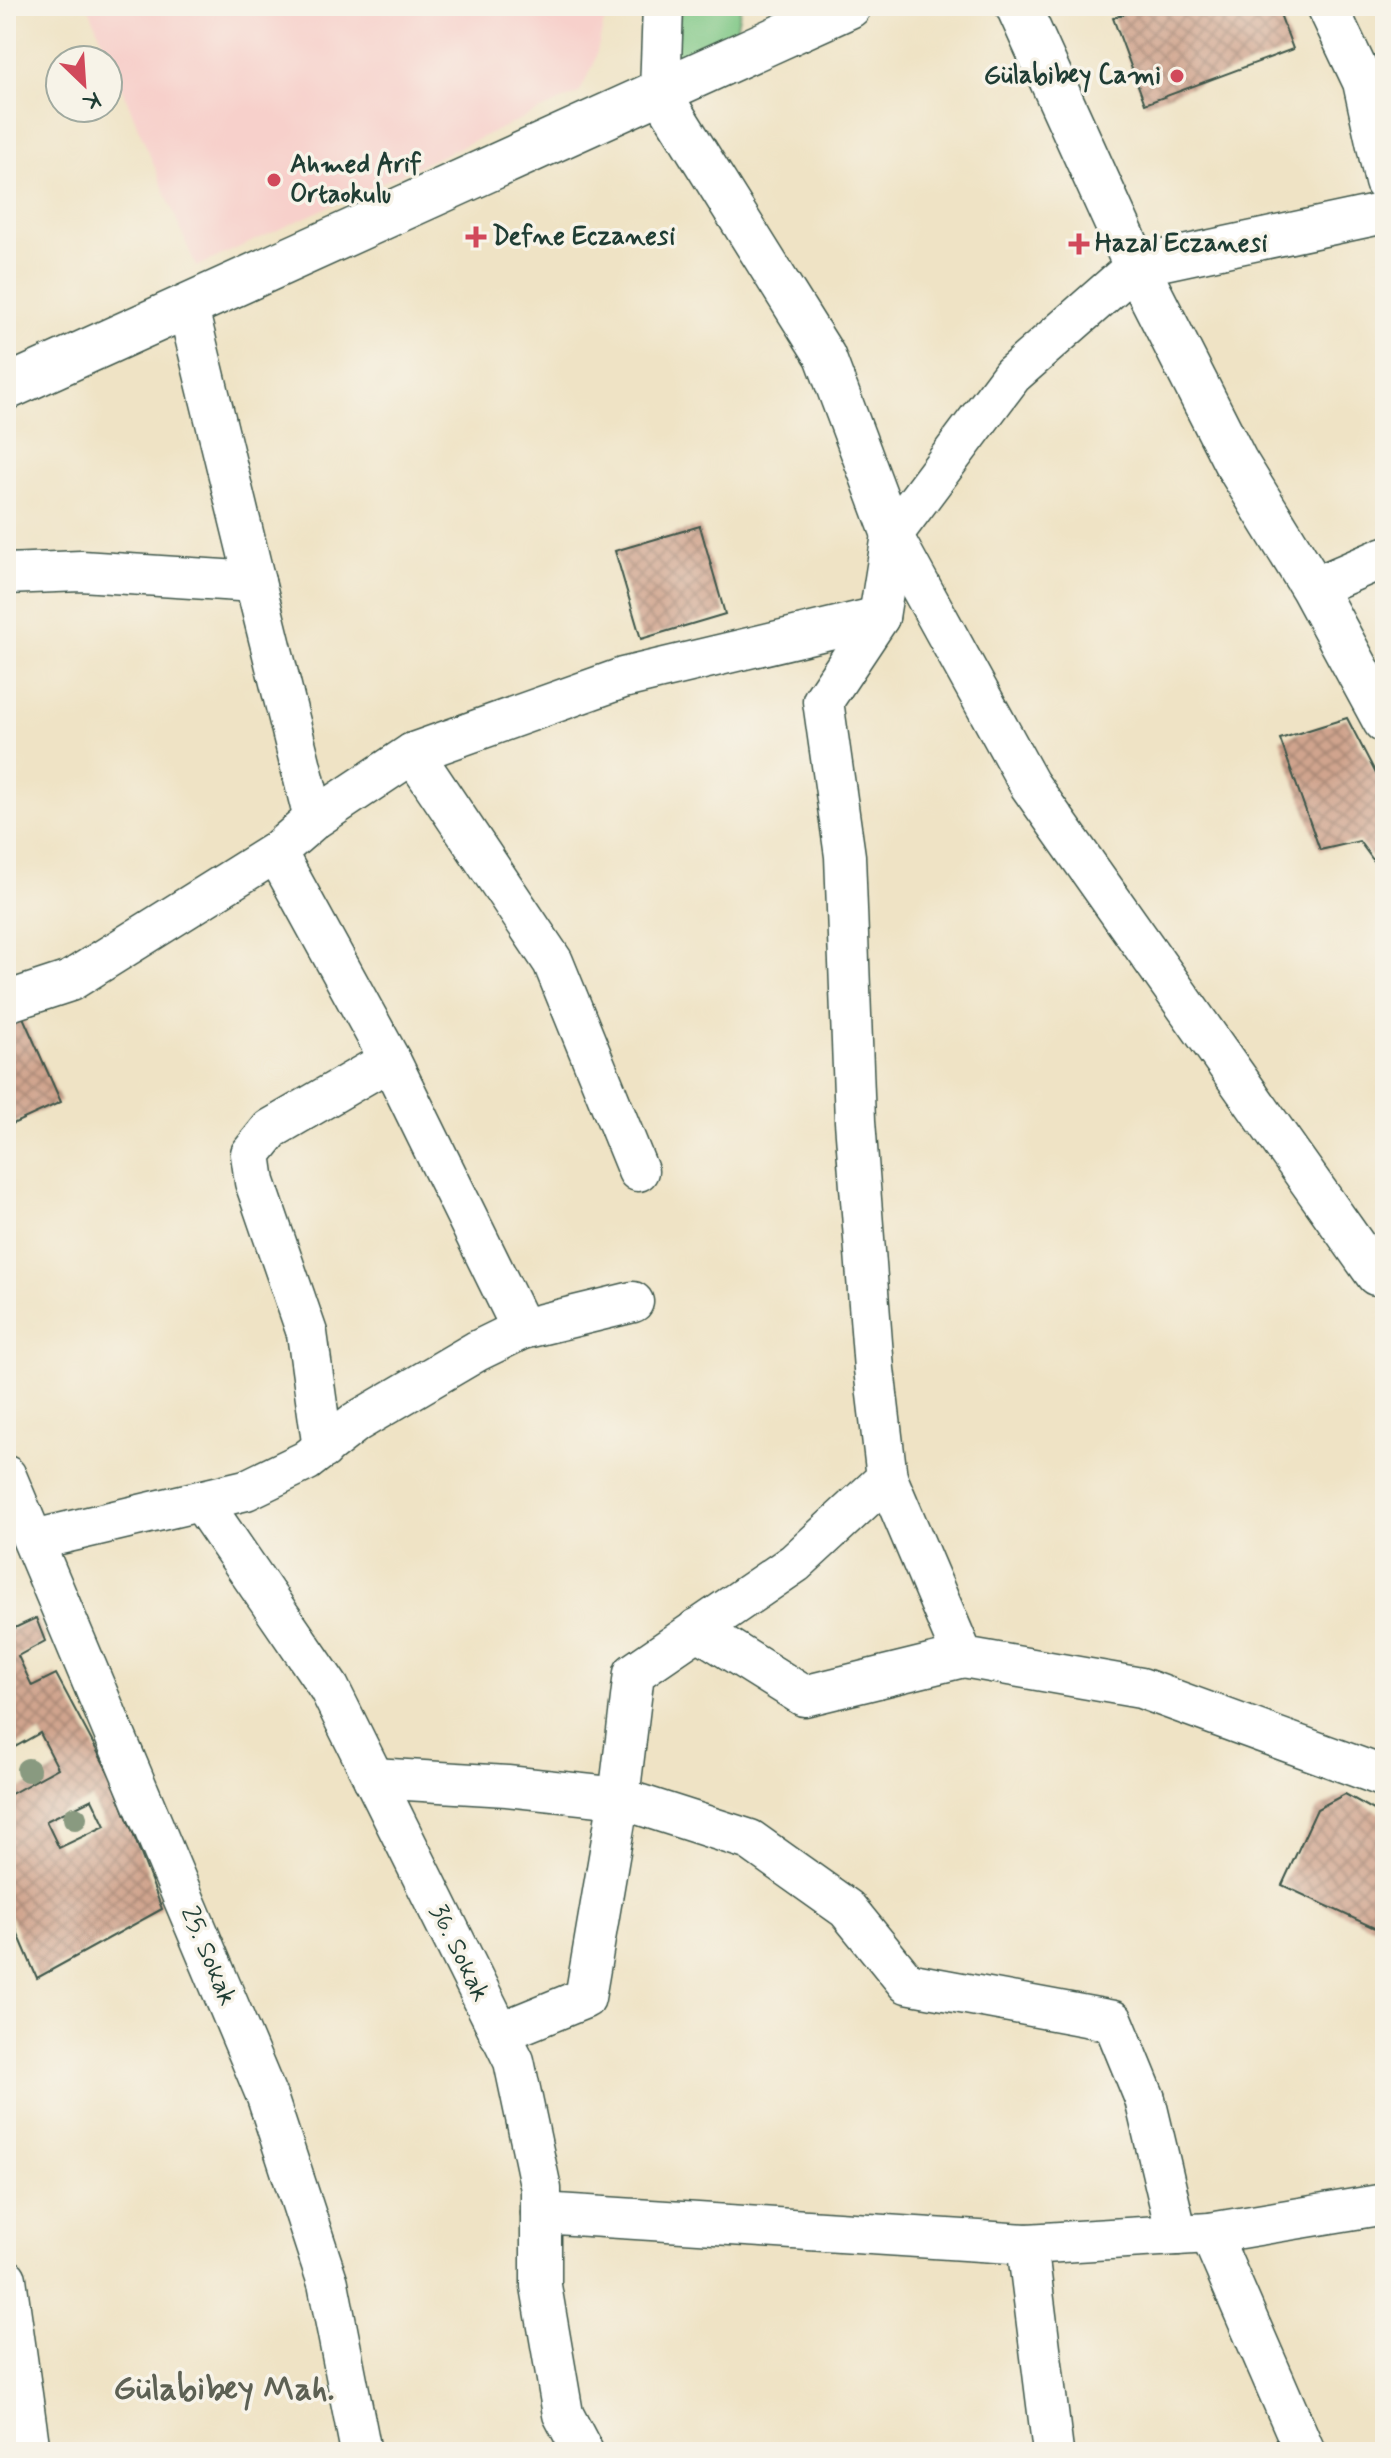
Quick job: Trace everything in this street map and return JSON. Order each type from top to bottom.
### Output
[{"type":"main road","points":[[6,388],[849,6]]},
{"type":"main road","points":[[1018,6],[1136,266],[1235,461],[1313,588],[1385,721]]},
{"type":"street","points":[[663,6],[660,92],[825,356],[892,535],[1029,784],[1376,1275],[1385,1276]]},
{"type":"street","points":[[1327,6],[1363,82],[1385,182]]},
{"type":"street","points":[[963,1657],[887,1478],[874,1369],[855,1121],[845,856],[823,701],[879,617],[892,535],[1012,375],[1136,266],[1385,213]]},
{"type":"street","points":[[188,308],[314,819]]},
{"type":"street","points":[[1313,588],[1385,557]]},
{"type":"street","points":[[6,574],[81,571],[255,582]]},
{"type":"street","points":[[6,1002],[70,981],[276,852],[314,819],[413,753],[623,678],[879,617]]},
{"type":"street","points":[[413,753],[553,962],[638,1171]]},
{"type":"street","points":[[276,852],[390,1060],[522,1329]]},
{"type":"street","points":[[323,1449],[307,1333],[255,1182],[251,1154],[271,1129],[390,1060]]},
{"type":"street","points":[[34,1540],[246,1490],[306,1461],[356,1422],[477,1351],[522,1329],[633,1302]]},
{"type":"street","name":"25. Sokak","points":[[6,1476],[267,2097],[328,2283],[361,2452]]},
{"type":"street","points":[[499,2033],[585,1998],[619,1798],[634,1673],[795,1563],[887,1478]]},
{"type":"street","name":"36. Sokak","points":[[201,1501],[329,1688],[514,2061],[541,2189],[541,2286],[563,2414],[583,2452]]},
{"type":"street","points":[[697,1629],[804,1696],[963,1657],[1141,1688],[1385,1777]]},
{"type":"street","points":[[373,1778],[507,1786],[619,1798],[750,1840],[847,1909],[907,1983],[1113,2021],[1194,2234],[1305,2452]]},
{"type":"street","points":[[541,2213],[1027,2244],[1194,2234],[1385,2204]]},
{"type":"street","points":[[1027,2244],[1053,2452]]},
{"type":"street","points":[[6,2279],[30,2452]]},
{"type":"shaded area","name":"Ahmed Arif Ortaokulu","points":[[88,6],[608,6],[594,64],[579,93],[196,267],[124,93],[124,44],[104,44]]},
{"type":"green space","points":[[681,6],[741,6],[734,40],[673,59]]},
{"type":"building","name":"Gülabibey Cami","points":[[1145,6],[1277,6],[1293,49],[1145,104],[1113,18]]},
{"type":"building","points":[[700,526],[725,614],[641,639],[615,551]]},
{"type":"building","points":[[1347,718],[1385,791],[1385,859],[1376,864],[1359,841],[1320,850],[1280,739]]},
{"type":"building","points":[[23,1017],[61,1102],[6,1127],[6,1024]]},
{"type":"building","points":[[36,1618],[45,1641],[18,1656],[32,1686],[56,1674],[112,1779],[162,1909],[37,1978],[6,1906],[6,1786],[11,1794],[58,1768],[40,1733],[6,1752],[6,1632]],"holes":[[[92,1799],[105,1826],[59,1848],[46,1821]]]},
{"type":"building","points":[[1345,1794],[1385,1816],[1385,1933],[1282,1885],[1317,1809]]},
{"type":"place","name":"Gülabibey Cami","points":[[1177,76]]},
{"type":"place","name":"Ahmed Arif Ortaokulu","points":[[274,180]]},
{"type":"place","name":"Defne Eczanesi","points":[[476,237]]},
{"type":"place","name":"Hazal Eczanesi","points":[[1079,244]]},
{"type":"district","name":"Gülabibey Mah.","points":[[224,2389]]}]
